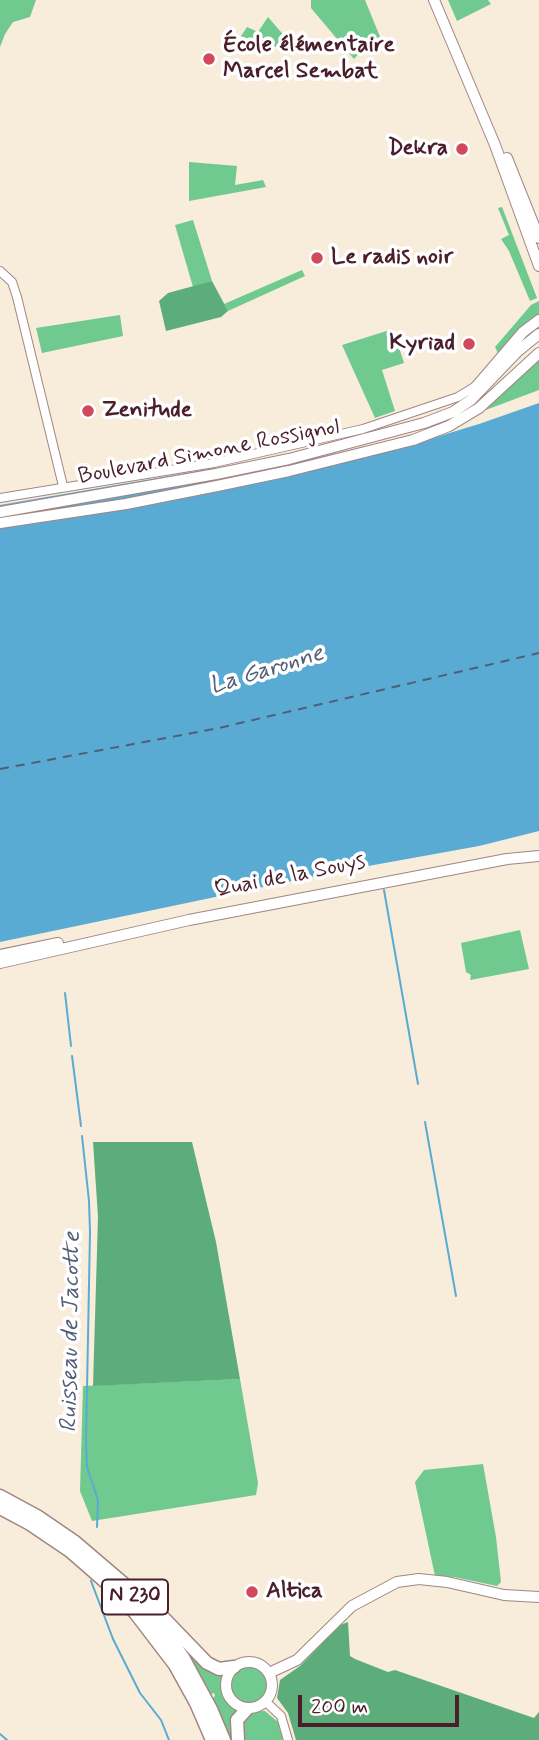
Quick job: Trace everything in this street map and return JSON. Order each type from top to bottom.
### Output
[{"type":"highway","name":"N 230","points":[[0,1496],[37,1516],[75,1542],[123,1583],[170,1639],[198,1683],[215,1739]]},
{"type":"highway","name":"N 230","points":[[0,1508],[70,1551],[117,1592],[175,1665],[215,1739]]},
{"type":"highway","points":[[75,1542],[127,1579],[207,1663],[219,1669],[234,1667]]},
{"type":"highway","points":[[238,1740],[237,1720],[247,1709]]},
{"type":"main road","points":[[434,0],[499,156],[539,266]]},
{"type":"main road","points":[[440,0],[539,238]]},
{"type":"main road","points":[[424,423],[454,406],[476,386],[523,332],[539,320]]},
{"type":"main road","points":[[424,423],[453,412],[471,400],[518,351],[539,334]]},
{"type":"main road","points":[[413,440],[486,396],[539,342]]},
{"type":"main road","points":[[413,440],[449,426],[479,408],[539,353]]},
{"type":"main road","name":"Boulevard Simone Rossignol","points":[[0,512],[216,474],[311,454],[424,423]]},
{"type":"main road","name":"Boulevard Simone Rossignol","points":[[0,523],[126,504],[217,486],[413,440]]},
{"type":"main road","name":"Quai de la Souys","points":[[50,948],[498,854],[539,850]]},
{"type":"main road","name":"Quai de la Souys","points":[[50,948],[508,859],[539,856]]},
{"type":"main road","points":[[0,955],[50,948]]},
{"type":"main road","points":[[0,963],[50,948]]},
{"type":"main road","points":[[269,1673],[298,1660],[335,1620],[352,1606],[397,1582],[429,1580],[519,1597],[539,1598]]},
{"type":"main road","points":[[253,1662],[269,1673],[272,1688],[266,1702],[260,1706],[247,1709],[239,1707],[228,1696],[226,1681],[234,1667],[253,1662]]},
{"type":"street","points":[[0,271],[12,282],[17,298],[63,486]]},
{"type":"street","points":[[0,498],[214,463],[373,426],[458,397],[476,386]]},
{"type":"street","points":[[266,1702],[281,1716],[288,1740]]},
{"type":"green space","points":[[0,0],[36,0],[30,17],[13,22],[0,47]]},
{"type":"green space","points":[[311,0],[365,0],[383,44],[370,49],[365,47],[354,59],[311,8]]},
{"type":"green space","points":[[448,0],[488,0],[491,4],[457,21]]},
{"type":"green space","points":[[268,17],[287,39],[279,49],[271,44],[267,49],[241,36],[247,27],[258,32]]},
{"type":"green space","points":[[189,162],[237,166],[235,185],[263,180],[266,187],[189,201]]},
{"type":"green space","points":[[502,207],[537,298],[530,301],[509,251],[501,239],[509,235],[498,208]]},
{"type":"green space","points":[[193,220],[212,281],[193,287],[175,225]]},
{"type":"green space","points":[[302,270],[305,276],[228,311],[224,304]]},
{"type":"green space","points":[[212,281],[228,311],[221,317],[166,331],[159,301],[168,293]]},
{"type":"green space","points":[[539,301],[539,317],[498,353],[495,347],[531,305]]},
{"type":"green space","points":[[120,315],[123,336],[42,353],[36,328]]},
{"type":"green space","points":[[393,329],[404,363],[382,370],[395,411],[375,418],[342,345]]},
{"type":"green space","points":[[539,357],[539,390],[475,414]]},
{"type":"green space","points":[[520,930],[529,969],[470,980],[471,975],[466,972],[461,943]]},
{"type":"green space","points":[[93,1142],[192,1142],[216,1242],[240,1379],[93,1386],[98,1217]]},
{"type":"green space","points":[[240,1379],[258,1483],[256,1495],[92,1521],[80,1491],[83,1386]]},
{"type":"green space","points":[[483,1464],[496,1537],[501,1582],[497,1586],[435,1576],[415,1482],[424,1470]]},
{"type":"green space","points":[[348,1622],[350,1656],[388,1672],[395,1670],[534,1718],[539,1712],[539,1740],[296,1740],[288,1713],[277,1698],[280,1680],[300,1666],[340,1625]]},
{"type":"green space","points":[[177,1638],[225,1671],[222,1683],[225,1697],[238,1710],[236,1740],[231,1740],[213,1698],[214,1693],[211,1694]]},
{"type":"green space","points":[[249,1665],[263,1671],[269,1685],[263,1699],[249,1705],[235,1699],[229,1685],[235,1671]]},
{"type":"green space","points":[[265,1711],[278,1722],[283,1740],[243,1740],[241,1718],[246,1712]]},
{"type":"water","name":"La Garonne","points":[[539,403],[539,831],[479,846],[335,872],[0,942],[0,505],[215,468],[217,480],[363,447],[380,454]]},
{"type":"waterway","points":[[384,890],[418,1084]]},
{"type":"waterway","name":"Ruisseau de Jacotte","points":[[65,993],[71,1046]]},
{"type":"waterway","name":"Ruisseau de Jacotte","points":[[72,1056],[81,1126]]},
{"type":"waterway","points":[[425,1122],[456,1296]]},
{"type":"waterway","name":"Ruisseau de Jacotte","points":[[82,1136],[90,1232],[86,1442],[87,1467],[98,1500],[97,1527]]},
{"type":"waterway","name":"Ruisseau de Jacotte","points":[[91,1581],[113,1639],[140,1693],[161,1720],[169,1740]]},
{"type":"waterway","points":[[0,1734],[7,1740]]},
{"type":"ferry route","points":[[0,769],[219,728],[539,653]]},
{"type":"place","name":"École élémentaire Marcel Sembat","points":[[209,59]]},
{"type":"place","name":"Dekra","points":[[462,149]]},
{"type":"place","name":"Le radis noir","points":[[317,258]]},
{"type":"place","name":"Kyriad","points":[[469,344]]},
{"type":"place","name":"Zenitude","points":[[88,411]]},
{"type":"place","name":"Altica","points":[[252,1592]]}]
